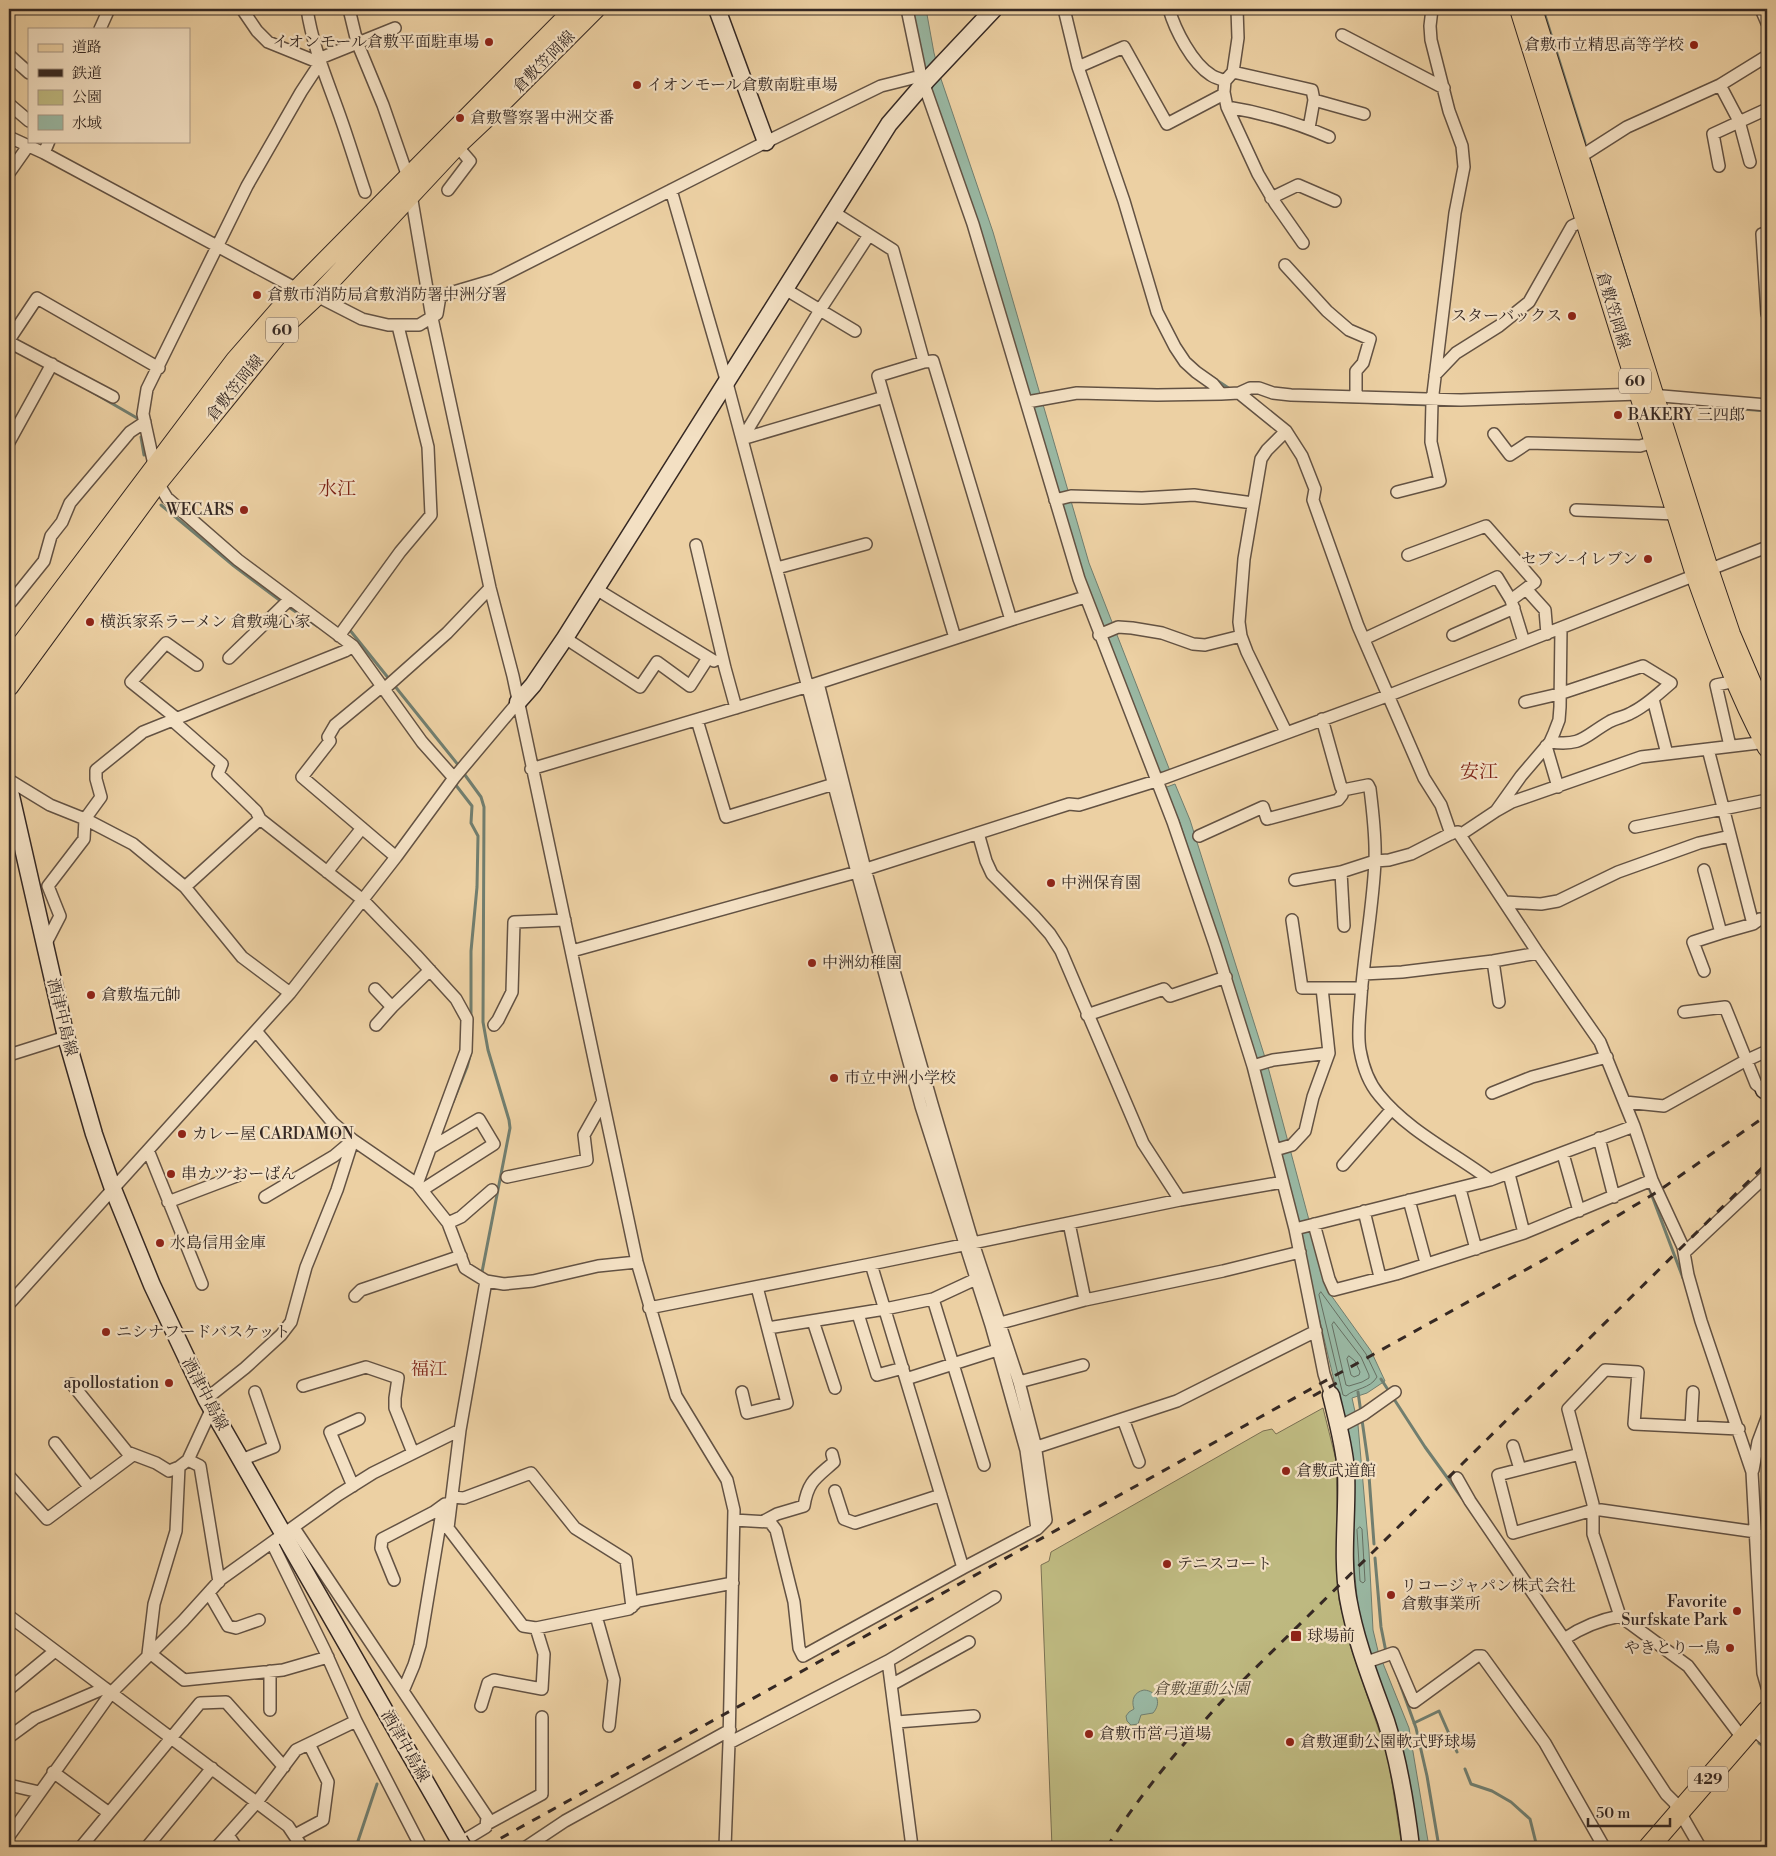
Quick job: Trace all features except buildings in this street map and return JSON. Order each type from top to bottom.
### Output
[{"type":"highway","name":"429","points":[[1649,1847],[1767,1711]]},
{"type":"main road","name":"倉敷笠岡線","points":[[11,655],[157,475],[286,325],[318,296],[409,185],[574,9]]},
{"type":"main road","name":"倉敷笠岡線","points":[[9,687],[235,360],[297,289],[409,185],[457,146],[492,114],[596,9]]},
{"type":"main road","name":"倉敷笠岡線","points":[[1519,9],[1591,217],[1702,572],[1717,638],[1766,744]]},
{"type":"main road","name":"倉敷笠岡線","points":[[1533,9],[1580,157],[1591,217]]},
{"type":"main road","name":"倉敷笠岡線","points":[[1647,395],[1654,442],[1676,514],[1767,718]]},
{"type":"street","points":[[100,28],[109,9]]},
{"type":"street","points":[[242,9],[257,31],[268,42],[319,61]]},
{"type":"street","points":[[307,9],[310,29],[319,61],[342,123],[364,192]]},
{"type":"street","points":[[348,9],[357,42],[383,105],[409,185],[432,318],[490,588],[513,676],[531,770],[572,951],[602,1103],[637,1262],[676,1396],[727,1480],[734,1510],[730,1730],[725,1847]]},
{"type":"street","points":[[718,9],[766,142]]},
{"type":"street","points":[[907,9],[924,80],[973,224],[1028,402],[1085,598],[1102,634],[1158,781],[1226,978],[1259,1064],[1283,1182],[1297,1229],[1300,1252],[1309,1284],[1324,1374],[1341,1426],[1346,1469],[1346,1580],[1353,1626],[1386,1723],[1395,1757],[1408,1818],[1411,1847]]},
{"type":"street","points":[[9,1304],[290,993],[396,857],[454,778],[532,685],[565,638],[889,124],[924,80],[941,65],[994,9]]},
{"type":"street","points":[[1064,9],[1078,66],[1124,201],[1157,312],[1175,348],[1185,362],[1213,384],[1221,394]]},
{"type":"street","points":[[1169,9],[1176,27],[1193,58],[1212,76],[1229,76],[1312,90],[1314,100],[1309,128]]},
{"type":"street","points":[[1237,9],[1238,38],[1224,94],[1227,107],[1249,157],[1271,198],[1303,243]]},
{"type":"street","points":[[1397,492],[1440,481],[1431,442],[1432,403],[1455,213],[1464,167],[1462,146],[1449,110],[1431,40],[1432,9]]},
{"type":"street","points":[[1762,9],[1767,23]]},
{"type":"street","points":[[396,28],[357,42],[319,61],[247,186],[148,389],[143,414],[157,475],[167,498],[238,560],[353,646],[385,686],[422,742],[454,778]]},
{"type":"street","points":[[1342,35],[1444,88]]},
{"type":"street","points":[[1078,66],[1124,47],[1167,124],[1224,94]]},
{"type":"street","points":[[9,55],[28,72]]},
{"type":"street","points":[[1580,157],[1627,127],[1720,85],[1767,56]]},
{"type":"street","points":[[318,296],[362,319],[374,323],[420,326],[437,314],[440,296],[494,280],[881,86],[924,80]]},
{"type":"street","points":[[1720,85],[1739,122],[1750,162]]},
{"type":"street","points":[[1314,100],[1364,114]]},
{"type":"street","points":[[9,104],[28,120]]},
{"type":"street","points":[[1227,107],[1262,112],[1329,137]]},
{"type":"street","points":[[1719,166],[1713,134],[1767,109]]},
{"type":"street","points":[[9,137],[44,153],[297,289]]},
{"type":"street","points":[[44,153],[49,142]]},
{"type":"street","points":[[9,174],[28,146]]},
{"type":"street","points":[[448,190],[470,161],[457,146]]},
{"type":"street","points":[[1271,198],[1298,185],[1335,201]]},
{"type":"street","points":[[671,190],[727,383],[777,568],[813,684],[861,870]]},
{"type":"street","points":[[832,212],[893,250],[924,362]]},
{"type":"street","points":[[1435,375],[1456,353],[1499,326],[1528,302],[1572,226],[1591,217]]},
{"type":"street","points":[[1767,232],[1762,234],[1767,314]]},
{"type":"street","points":[[742,439],[820,310],[869,235]]},
{"type":"street","points":[[1286,265],[1327,311],[1349,330],[1370,339],[1363,363],[1356,371],[1356,396]]},
{"type":"street","points":[[785,289],[855,331]]},
{"type":"street","points":[[113,397],[9,341],[37,298],[158,368]]},
{"type":"street","points":[[339,636],[400,552],[431,515],[428,447],[398,326]]},
{"type":"street","points":[[955,638],[878,376],[933,361],[1011,620]]},
{"type":"street","points":[[9,442],[52,364]]},
{"type":"street","points":[[1028,402],[1077,393],[1221,394],[1259,388],[1291,395],[1356,396],[1432,403],[1647,395],[1767,405]]},
{"type":"street","points":[[1244,391],[1284,433],[1302,456],[1314,494],[1313,500],[1387,696],[1424,778],[1441,805],[1455,834],[1506,902],[1536,954],[1591,1027],[1624,1102],[1648,1182],[1683,1247],[1701,1321],[1735,1429],[1752,1472]]},
{"type":"street","points":[[742,439],[884,397]]},
{"type":"street","points":[[10,602],[44,560],[51,536],[62,522],[70,503],[130,432],[145,422]]},
{"type":"street","points":[[1284,433],[1261,459],[1244,559],[1240,606],[1241,636],[1286,732]]},
{"type":"street","points":[[1494,434],[1510,455],[1528,443],[1640,446],[1654,442]]},
{"type":"street","points":[[1057,500],[1071,496],[1142,498],[1194,495],[1253,503]]},
{"type":"street","points":[[1576,510],[1676,514]]},
{"type":"street","points":[[1408,555],[1486,526],[1535,582],[1512,604],[1454,635]]},
{"type":"street","points":[[777,568],[866,544]]},
{"type":"street","points":[[696,545],[736,708]]},
{"type":"street","points":[[572,951],[861,870],[1069,804],[1079,805],[1158,781],[1387,696],[1767,546]]},
{"type":"street","points":[[1366,638],[1497,577],[1512,604],[1524,642]]},
{"type":"street","points":[[396,857],[302,777],[330,741],[328,737],[336,725],[447,633],[490,588]]},
{"type":"street","points":[[596,589],[725,668]]},
{"type":"street","points":[[1526,589],[1545,610],[1547,634]]},
{"type":"street","points":[[531,770],[736,708],[1085,598]]},
{"type":"street","points":[[229,658],[290,599]]},
{"type":"street","points":[[1102,634],[1116,628],[1132,628],[1155,631],[1193,644],[1205,645],[1241,636]]},
{"type":"street","points":[[1496,811],[1521,776],[1548,744],[1559,720],[1561,628]]},
{"type":"street","points":[[565,638],[640,687],[657,662],[690,686],[708,658]]},
{"type":"street","points":[[197,665],[166,642],[131,682],[222,764],[218,774],[256,811],[260,819],[363,900],[456,999],[467,1019],[466,1051],[419,1187]]},
{"type":"street","points":[[45,945],[60,916],[48,886],[84,839],[85,819],[101,797],[96,779],[96,770],[143,732],[345,651],[353,646]]},
{"type":"street","points":[[1525,702],[1559,694],[1644,666],[1671,683],[1653,699],[1632,713],[1610,722],[1581,741],[1566,744],[1548,744]]},
{"type":"street","points":[[1730,746],[1716,685],[1736,681]]},
{"type":"street","points":[[813,684],[834,784],[861,870],[969,1244],[996,1324],[997,1350],[1030,1450]]},
{"type":"street","points":[[1653,699],[1667,754]]},
{"type":"street","points":[[1199,836],[1263,807],[1267,819],[1338,800],[1343,790],[1322,719]]},
{"type":"street","points":[[697,720],[726,817],[834,784]]},
{"type":"street","points":[[1548,744],[1558,787]]},
{"type":"street","points":[[1295,880],[1341,872],[1411,854],[1455,834],[1512,802],[1641,757],[1730,746],[1766,744]]},
{"type":"street","points":[[1708,749],[1753,924]]},
{"type":"street","points":[[9,780],[50,804],[85,819],[134,844],[185,887],[242,957],[290,993]]},
{"type":"street","points":[[1343,790],[1368,785],[1374,819],[1375,862],[1359,1029],[1360,1049],[1370,1084],[1392,1109],[1424,1135],[1490,1180]]},
{"type":"street","name":"酒津中島線","points":[[9,787],[66,1037],[94,1134],[113,1189],[152,1285],[209,1404],[458,1845]]},
{"type":"street","points":[[1635,827],[1767,800]]},
{"type":"street","points":[[185,887],[260,819]]},
{"type":"street","points":[[327,872],[362,828]]},
{"type":"street","points":[[978,834],[992,874],[1034,916],[1050,934],[1061,951],[1143,1142],[1180,1200]]},
{"type":"street","points":[[1506,902],[1541,904],[1558,901],[1618,872],[1699,843],[1730,836]]},
{"type":"street","points":[[1704,870],[1722,933]]},
{"type":"street","points":[[1341,872],[1344,926]]},
{"type":"street","points":[[1704,971],[1693,942],[1753,924],[1760,919],[1767,921]]},
{"type":"street","points":[[494,1025],[512,992],[514,922],[565,920]]},
{"type":"street","points":[[1292,920],[1302,988],[1362,988]]},
{"type":"street","points":[[1363,974],[1402,972],[1536,954]]},
{"type":"street","points":[[1494,961],[1499,1002]]},
{"type":"street","points":[[376,1026],[392,1007],[430,970]]},
{"type":"street","points":[[1087,1015],[1164,989],[1170,996],[1226,978]]},
{"type":"street","points":[[1277,1149],[1292,1145],[1305,1131],[1313,1097],[1329,1053],[1322,988]]},
{"type":"street","points":[[375,989],[392,1007]]},
{"type":"street","points":[[1684,1012],[1724,1007],[1756,1084],[1766,1089]]},
{"type":"street","points":[[256,1031],[333,1123],[353,1140],[419,1187],[450,1222],[465,1268],[486,1281],[504,1284],[533,1281],[598,1266],[637,1262]]},
{"type":"street","points":[[9,1054],[66,1037]]},
{"type":"street","points":[[1624,1102],[1664,1106],[1702,1085],[1704,1082],[1767,1051]]},
{"type":"street","points":[[1259,1064],[1329,1053]]},
{"type":"street","points":[[1492,1093],[1532,1077],[1604,1058]]},
{"type":"street","points":[[507,1177],[587,1160],[584,1135],[602,1103]]},
{"type":"street","points":[[1343,1165],[1392,1109]]},
{"type":"street","points":[[419,1187],[494,1144],[480,1119],[432,1147]]},
{"type":"street","points":[[1297,1229],[1490,1180],[1631,1127]]},
{"type":"street","points":[[1599,1138],[1614,1197]]},
{"type":"street","points":[[265,1197],[334,1156],[353,1140]]},
{"type":"street","points":[[149,1654],[154,1604],[176,1531],[184,1463],[209,1404],[281,1335],[291,1322],[306,1266],[337,1190],[353,1140]]},
{"type":"street","points":[[148,1150],[202,1284]]},
{"type":"street","points":[[1563,1154],[1579,1211]]},
{"type":"street","points":[[1509,1174],[1524,1233]]},
{"type":"street","points":[[168,1202],[239,1175]]},
{"type":"street","points":[[1684,1254],[1767,1175]]},
{"type":"street","points":[[649,1308],[1180,1200],[1283,1182]]},
{"type":"street","points":[[1313,1225],[1327,1280],[1334,1290],[1476,1249],[1524,1233],[1648,1182]]},
{"type":"street","points":[[1460,1189],[1476,1249]]},
{"type":"street","points":[[450,1222],[460,1217],[492,1190]]},
{"type":"street","points":[[1409,1200],[1426,1263]]},
{"type":"street","points":[[1364,1211],[1380,1277]]},
{"type":"street","points":[[1069,1223],[1085,1300]]},
{"type":"street","points":[[734,1520],[770,1522],[776,1530],[794,1602],[799,1648],[803,1656],[1037,1529],[1030,1450],[1020,1382],[976,1279],[969,1244]]},
{"type":"street","points":[[996,1324],[1085,1300],[1223,1271],[1300,1252]]},
{"type":"street","points":[[355,1296],[361,1290],[461,1256]]},
{"type":"street","points":[[871,1264],[963,1568]]},
{"type":"street","points":[[768,1328],[858,1314],[933,1299],[976,1279]]},
{"type":"street","points":[[1309,1284],[1327,1280]]},
{"type":"street","points":[[403,1691],[420,1645],[441,1518],[447,1502],[486,1281]]},
{"type":"street","points":[[742,1392],[748,1413],[787,1403],[757,1287]]},
{"type":"street","points":[[933,1299],[984,1465]]},
{"type":"street","points":[[858,1314],[877,1374],[904,1373],[954,1364],[997,1350]]},
{"type":"street","points":[[813,1321],[835,1388]]},
{"type":"street","points":[[1030,1450],[1177,1401],[1316,1331]]},
{"type":"street","points":[[1020,1382],[1083,1365]]},
{"type":"street","points":[[303,1386],[366,1367],[398,1378],[395,1408],[413,1453]]},
{"type":"street","points":[[1735,1429],[1634,1424],[1638,1372],[1606,1370],[1568,1409],[1589,1488],[1593,1510],[1593,1534],[1620,1616],[1688,1666],[1737,1731],[1748,1733],[1767,1741]]},
{"type":"street","points":[[72,1384],[127,1452],[169,1471],[184,1463],[200,1466],[219,1582]]},
{"type":"street","points":[[241,1460],[274,1447],[255,1392]]},
{"type":"street","points":[[1691,1427],[1692,1392]]},
{"type":"street","points":[[1341,1426],[1364,1414],[1392,1394]]},
{"type":"street","points":[[1767,1418],[1758,1442],[1752,1472],[1753,1532],[1763,1673],[1767,1687]]},
{"type":"street","points":[[353,1486],[330,1432],[359,1419]]},
{"type":"street","points":[[1123,1419],[1139,1462]]},
{"type":"street","points":[[9,1836],[108,1690],[149,1654],[219,1582],[373,1473],[460,1430]]},
{"type":"street","points":[[55,1444],[89,1487]]},
{"type":"street","points":[[1513,1446],[1520,1469]]},
{"type":"street","points":[[9,1476],[47,1519],[133,1454]]},
{"type":"street","points":[[764,1522],[777,1514],[804,1506],[806,1491],[811,1483],[834,1462],[832,1454]]},
{"type":"street","points":[[1513,1533],[1498,1475],[1580,1454]]},
{"type":"street","points":[[394,1580],[381,1548],[382,1539],[447,1502],[464,1498],[531,1473],[575,1528],[626,1560],[632,1607]]},
{"type":"street","points":[[1457,1478],[1470,1501],[1680,1812],[1700,1847]]},
{"type":"street","points":[[834,1491],[844,1519],[855,1523],[941,1495]]},
{"type":"street","points":[[447,1502],[448,1528],[523,1626],[536,1628],[596,1616],[629,1609],[638,1601],[733,1583]]},
{"type":"street","points":[[1495,1537],[1593,1510],[1753,1532]]},
{"type":"street","points":[[284,1535],[328,1657],[356,1720],[421,1847]]},
{"type":"street","points":[[284,1535],[403,1691],[488,1817],[487,1824]]},
{"type":"street","points":[[210,1593],[228,1626],[236,1628],[259,1620]]},
{"type":"street","points":[[729,1743],[888,1661],[995,1597]]},
{"type":"street","points":[[9,1616],[288,1826],[302,1847]]},
{"type":"street","points":[[596,1616],[614,1680],[610,1726]]},
{"type":"street","points":[[1564,1639],[1600,1620],[1620,1616]]},
{"type":"street","points":[[481,1706],[488,1683],[494,1680],[542,1689],[544,1654],[536,1628]]},
{"type":"street","points":[[891,1685],[969,1642]]},
{"type":"street","points":[[9,1689],[55,1651]]},
{"type":"street","points":[[1366,1662],[1393,1653],[1414,1702],[1477,1656],[1482,1656],[1545,1743],[1604,1847]]},
{"type":"street","points":[[149,1654],[184,1680],[283,1670],[328,1657]]},
{"type":"street","points":[[888,1661],[912,1847]]},
{"type":"street","points":[[270,1671],[270,1710]]},
{"type":"street","points":[[9,1737],[35,1718],[108,1690]]},
{"type":"street","points":[[81,1847],[200,1703],[226,1702],[284,1767]]},
{"type":"street","points":[[897,1722],[974,1716]]},
{"type":"street","points":[[458,1845],[486,1827],[487,1824],[542,1794],[542,1717]]},
{"type":"street","points":[[217,1847],[257,1802],[296,1750],[356,1720]]},
{"type":"street","points":[[526,1847],[565,1821],[730,1730]]},
{"type":"street","points":[[295,1835],[323,1820],[328,1782],[309,1744]]},
{"type":"street","points":[[147,1847],[212,1768]]},
{"type":"street","points":[[53,1772],[109,1813]]},
{"type":"street","points":[[9,1785],[39,1792]]},
{"type":"street","points":[[228,1835],[236,1847]]},
{"type":"green space","name":"倉敷運動公園","points":[[1323,1408],[1336,1460],[1339,1600],[1350,1645],[1388,1757],[1402,1847],[1052,1847],[1041,1565],[1049,1561],[1051,1552],[1263,1431],[1272,1429],[1276,1434]]},
{"type":"water","points":[[913,9],[926,9],[941,79],[993,232],[1089,563],[1170,771],[1164,773],[1157,770],[1086,585],[922,63]]},
{"type":"water","points":[[1175,784],[1190,820],[1268,1067],[1328,1291],[1371,1351],[1385,1381],[1367,1393],[1352,1398],[1358,1425],[1369,1551],[1373,1630],[1378,1651],[1409,1728],[1429,1847],[1418,1847],[1359,1617],[1354,1566],[1348,1439],[1312,1288],[1231,980],[1179,820],[1164,788]]},
{"type":"water","points":[[1144,1690],[1152,1693],[1157,1698],[1156,1709],[1153,1713],[1141,1715],[1138,1724],[1131,1725],[1127,1721],[1126,1716],[1134,1709],[1133,1700],[1136,1695]]},
{"type":"waterway","points":[[1543,9],[1585,143]]},
{"type":"waterway","points":[[1590,161],[1639,318]]},
{"type":"waterway","points":[[1209,375],[1230,389]]},
{"type":"waterway","points":[[87,389],[137,418]]},
{"type":"waterway","points":[[1284,399],[1430,405]]},
{"type":"waterway","points":[[1717,407],[1767,411]]},
{"type":"waterway","points":[[141,437],[144,455]]},
{"type":"waterway","points":[[161,505],[234,566],[282,602]]},
{"type":"waterway","points":[[290,608],[317,626]]},
{"type":"waterway","points":[[349,629],[459,766]]},
{"type":"waterway","points":[[465,775],[481,797],[484,807],[483,1022],[488,1050],[510,1128],[482,1272]]},
{"type":"waterway","points":[[455,784],[472,806],[471,823],[478,836],[477,887],[471,951],[471,1018]]},
{"type":"waterway","points":[[453,1102],[471,1052]]},
{"type":"waterway","points":[[1643,1172],[1683,1278]]},
{"type":"waterway","points":[[1381,1379],[1425,1447],[1462,1498]]},
{"type":"waterway","points":[[1358,1392],[1368,1462],[1374,1544]]},
{"type":"waterway","points":[[1375,1558],[1381,1627],[1386,1652]]},
{"type":"waterway","points":[[1399,1681],[1416,1728],[1427,1776],[1439,1847]]},
{"type":"waterway","points":[[1414,1723],[1439,1711],[1457,1752]]},
{"type":"waterway","points":[[1759,1743],[1767,1749]]},
{"type":"waterway","points":[[1465,1769],[1471,1784],[1492,1791],[1511,1802],[1530,1819],[1537,1847]]},
{"type":"waterway","points":[[356,1847],[377,1784]]},
{"type":"railway","points":[[485,1847],[1556,1253],[1657,1192],[1767,1115]]},
{"type":"railway","points":[[1107,1847],[1133,1808],[1162,1771],[1223,1700],[1767,1163]]},
{"type":"railway","points":[[1313,1396],[1344,1379]]},
{"type":"place","name":"イオンモール倉敷平面駐車場","points":[[489,42]]},
{"type":"place","name":"倉敷市立精思高等学校","points":[[1694,45]]},
{"type":"place","name":"イオンモール倉敷南駐車場","points":[[637,85]]},
{"type":"place","name":"倉敷警察署中洲交番","points":[[460,118]]},
{"type":"place","name":"倉敷市消防局倉敷消防署中洲分署","points":[[257,295]]},
{"type":"place","name":"スターバックス","points":[[1572,316]]},
{"type":"place","name":"BAKERY 三四郎","points":[[1618,415]]},
{"type":"place","name":"WECARS","points":[[244,510]]},
{"type":"place","name":"セブン-イレブン","points":[[1648,559]]},
{"type":"place","name":"横浜家系ラーメン 倉敷魂心家","points":[[90,622]]},
{"type":"place","name":"中洲保育園","points":[[1051,883]]},
{"type":"place","name":"中洲幼稚園","points":[[812,963]]},
{"type":"place","name":"倉敷塩元帥","points":[[91,995]]},
{"type":"place","name":"市立中洲小学校","points":[[834,1078]]},
{"type":"place","name":"カレー屋 CARDAMON","points":[[182,1134]]},
{"type":"place","name":"串カツ おーばん","points":[[171,1174]]},
{"type":"place","name":"水島信用金庫","points":[[160,1243]]},
{"type":"place","name":"ニシナフードバスケット","points":[[106,1332]]},
{"type":"place","name":"apollostation","points":[[169,1383]]},
{"type":"place","name":"倉敷武道館","points":[[1286,1471]]},
{"type":"place","name":"テニスコート","points":[[1167,1564]]},
{"type":"place","name":"リコージャパン株式会社 倉敷事業所","points":[[1391,1595]]},
{"type":"place","name":"Favorite Surfskate Park","points":[[1737,1611]]},
{"type":"place","name":"球場前","points":[[1296,1636]]},
{"type":"place","name":"やきとり一鳥","points":[[1730,1648]]},
{"type":"place","name":"倉敷市営弓道場","points":[[1089,1734]]},
{"type":"place","name":"倉敷運動公園軟式野球場","points":[[1290,1742]]},
{"type":"district","name":"水江","points":[[337,489]]},
{"type":"district","name":"安江","points":[[1479,772]]},
{"type":"district","name":"福江","points":[[429,1369]]}]
